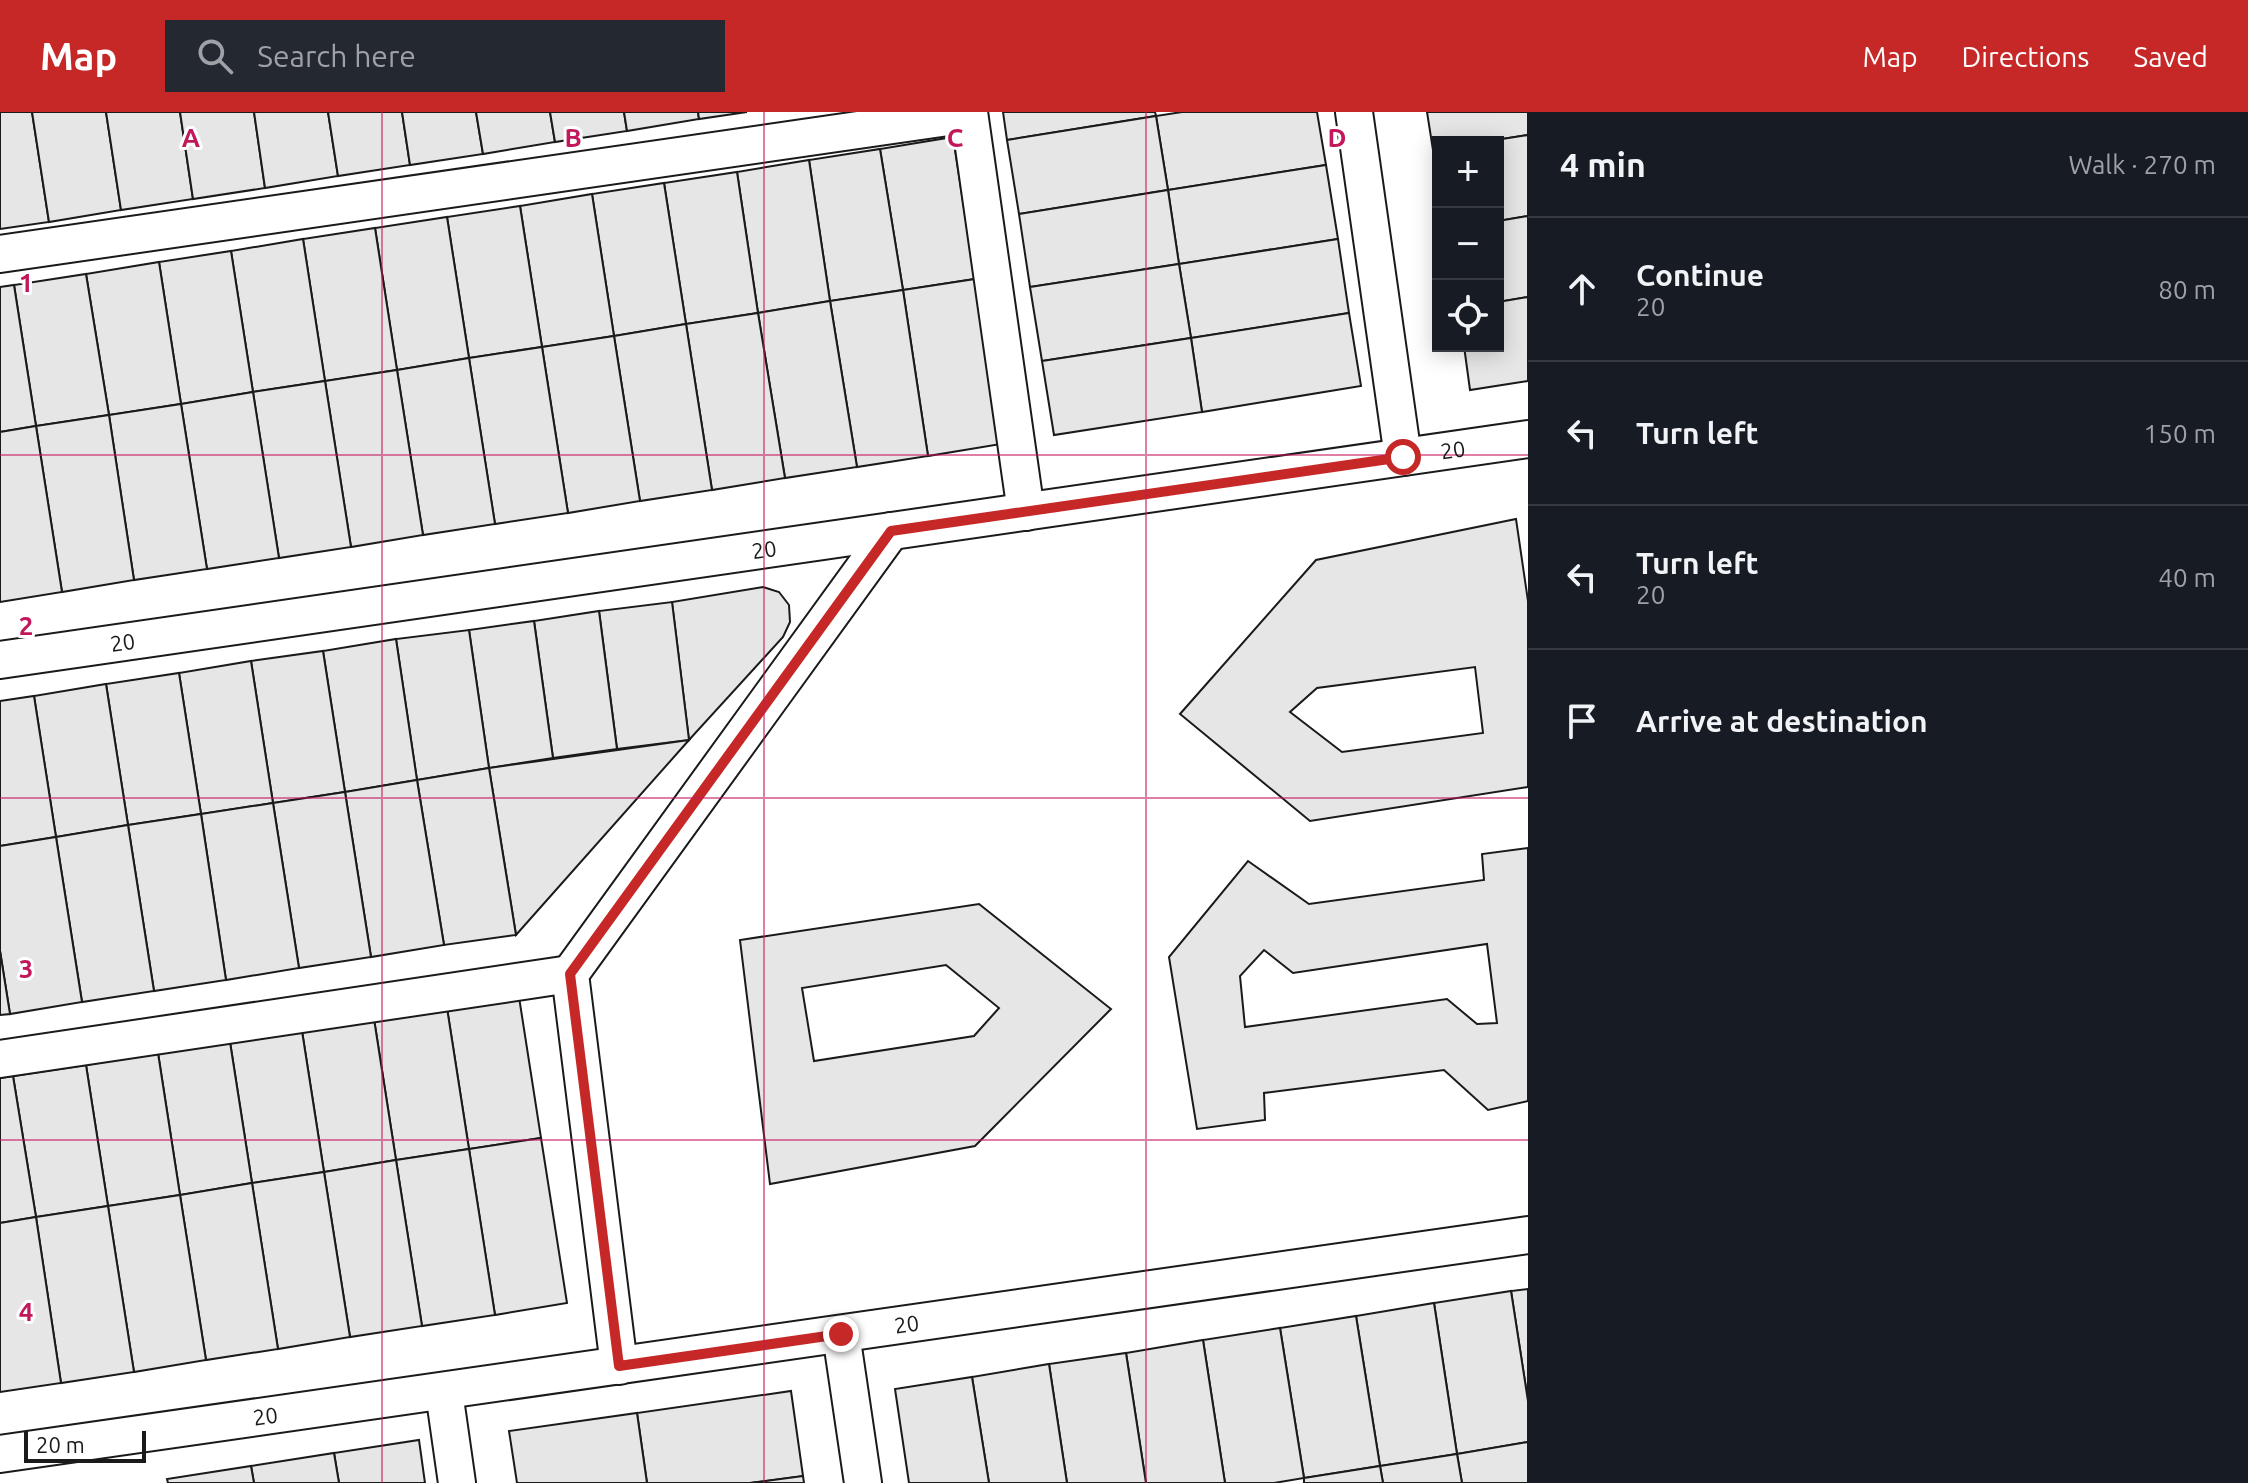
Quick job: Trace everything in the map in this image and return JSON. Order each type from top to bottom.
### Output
[{"type":"street","points":[[1354,112],[1403,457]]},
{"type":"street","points":[[0,254],[969,113],[1026,512]]},
{"type":"street","name":"20","points":[[0,660],[1528,439]]},
{"type":"street","points":[[619,1366],[570,974],[891,531]]},
{"type":"street","points":[[0,1059],[570,974]]},
{"type":"street","name":"20","points":[[0,1454],[1528,1235]]},
{"type":"street","points":[[841,1334],[863,1483]]},
{"type":"street","points":[[444,1392],[457,1483]]},
{"type":"building","points":[[0,112],[32,112],[49,222],[0,229]]},
{"type":"building","points":[[32,112],[106,112],[121,210],[49,222]]},
{"type":"building","points":[[106,112],[180,112],[193,199],[121,210]]},
{"type":"building","points":[[180,112],[254,112],[265,188],[193,199]]},
{"type":"building","points":[[254,112],[328,112],[338,176],[265,188]]},
{"type":"building","points":[[328,112],[402,112],[410,165],[338,176]]},
{"type":"building","points":[[402,112],[476,112],[483,154],[410,165]]},
{"type":"building","points":[[476,112],[550,112],[555,142],[483,154]]},
{"type":"building","points":[[550,112],[624,112],[627,131],[555,142]]},
{"type":"building","points":[[624,112],[698,112],[699,119],[627,131]]},
{"type":"building","points":[[698,112],[747,112],[699,119]]},
{"type":"building","points":[[1003,112],[1155,112],[1156,116],[1007,140]]},
{"type":"building","points":[[1182,112],[1317,112],[1326,165],[1168,190],[1156,116]]},
{"type":"building","points":[[1427,112],[1528,112],[1528,135],[1504,139],[1504,136],[1432,136],[1432,144]]},
{"type":"building","points":[[1156,116],[1168,190],[1019,214],[1007,140]]},
{"type":"building","points":[[1528,135],[1528,216],[1504,220],[1504,208],[1504,139]]},
{"type":"building","points":[[953,137],[975,279],[903,290],[880,149]]},
{"type":"building","points":[[880,149],[903,290],[830,301],[809,160]]},
{"type":"building","points":[[809,160],[830,301],[758,313],[737,172]]},
{"type":"building","points":[[1326,165],[1338,239],[1179,264],[1168,190]]},
{"type":"building","points":[[737,172],[758,313],[686,324],[664,183]]},
{"type":"building","points":[[664,183],[686,324],[614,336],[592,194]]},
{"type":"building","points":[[1168,190],[1179,264],[1030,287],[1019,214]]},
{"type":"building","points":[[592,194],[614,336],[542,347],[520,206]]},
{"type":"building","points":[[520,206],[542,347],[469,358],[447,217]]},
{"type":"building","points":[[1528,216],[1528,297],[1504,301],[1504,280],[1504,220]]},
{"type":"building","points":[[447,217],[469,358],[397,370],[375,228]]},
{"type":"building","points":[[375,228],[397,370],[325,381],[303,239]]},
{"type":"building","points":[[303,239],[325,381],[253,392],[231,251]]},
{"type":"building","points":[[1338,239],[1349,313],[1191,338],[1179,264]]},
{"type":"building","points":[[231,251],[253,392],[181,404],[159,262]]},
{"type":"building","points":[[159,262],[181,404],[109,415],[86,274]]},
{"type":"building","points":[[1179,264],[1191,338],[1042,361],[1030,287]]},
{"type":"building","points":[[86,274],[109,415],[36,426],[14,285]]},
{"type":"building","points":[[975,279],[1001,444],[928,456],[903,290]]},
{"type":"building","points":[[14,285],[36,426],[0,432],[0,287]]},
{"type":"building","points":[[903,290],[928,456],[857,467],[830,301]]},
{"type":"building","points":[[1528,297],[1528,381],[1470,390],[1465,352],[1504,352],[1504,301]]},
{"type":"building","points":[[830,301],[857,467],[785,478],[758,313]]},
{"type":"building","points":[[758,313],[785,478],[712,490],[686,324]]},
{"type":"building","points":[[1349,313],[1361,386],[1202,412],[1191,338]]},
{"type":"building","points":[[686,324],[712,490],[640,501],[614,336]]},
{"type":"building","points":[[614,336],[640,501],[568,513],[542,347]]},
{"type":"building","points":[[1191,338],[1202,412],[1054,435],[1042,361]]},
{"type":"building","points":[[542,347],[568,513],[495,524],[469,358]]},
{"type":"building","points":[[469,358],[495,524],[423,535],[397,370]]},
{"type":"building","points":[[397,370],[423,535],[351,547],[325,381]]},
{"type":"building","points":[[325,381],[351,547],[279,558],[253,392]]},
{"type":"building","points":[[253,392],[279,558],[207,569],[181,404]]},
{"type":"building","points":[[181,404],[207,569],[134,580],[109,415]]},
{"type":"building","points":[[109,415],[134,580],[62,592],[36,426]]},
{"type":"building","points":[[36,426],[62,592],[0,602],[0,432]]},
{"type":"building","points":[[1516,519],[1528,601],[1528,787],[1310,821],[1180,714],[1316,560]],"holes":[[[1475,667],[1483,733],[1342,752],[1290,712],[1317,688]]]},
{"type":"building","points":[[763,587],[779,592],[789,605],[790,622],[783,637],[689,740],[672,602]]},
{"type":"building","points":[[672,602],[689,740],[617,749],[599,611]]},
{"type":"building","points":[[599,611],[617,749],[553,758],[534,621]]},
{"type":"building","points":[[534,621],[553,758],[489,768],[469,630]]},
{"type":"building","points":[[469,630],[489,768],[417,780],[396,639]]},
{"type":"building","points":[[396,639],[417,780],[345,792],[323,651]]},
{"type":"building","points":[[323,651],[345,792],[273,803],[251,661]]},
{"type":"building","points":[[251,661],[273,803],[201,814],[179,673]]},
{"type":"building","points":[[179,673],[201,814],[128,825],[106,684]]},
{"type":"building","points":[[106,684],[128,825],[56,837],[34,696]]},
{"type":"building","points":[[34,696],[56,837],[0,846],[0,701]]},
{"type":"building","points":[[689,740],[516,935],[489,768]]},
{"type":"building","points":[[489,768],[516,935],[444,945],[417,780]]},
{"type":"building","points":[[417,780],[444,945],[371,957],[345,792]]},
{"type":"building","points":[[345,792],[371,957],[299,968],[273,803]]},
{"type":"building","points":[[273,803],[299,968],[226,980],[201,814]]},
{"type":"building","points":[[201,814],[226,980],[154,991],[128,825]]},
{"type":"building","points":[[128,825],[154,991],[82,1002],[56,837]]},
{"type":"building","points":[[56,837],[82,1002],[10,1014],[0,951],[0,846]]},
{"type":"building","points":[[1528,848],[1528,1101],[1488,1110],[1444,1070],[1264,1093],[1265,1120],[1197,1129],[1169,957],[1248,861],[1309,904],[1484,880],[1482,854]],"holes":[[[1487,944],[1497,1023],[1477,1024],[1447,999],[1245,1027],[1240,976],[1264,950],[1293,973]]]},
{"type":"building","points":[[979,904],[1111,1009],[975,1146],[770,1184],[740,940]],"holes":[[[946,965],[999,1008],[974,1036],[814,1061],[802,988]]]},
{"type":"building","points":[[0,951],[10,1014],[0,1015]]},
{"type":"building","points":[[519,997],[541,1138],[469,1149],[447,1008]]},
{"type":"building","points":[[447,1008],[469,1149],[396,1160],[374,1019]]},
{"type":"building","points":[[374,1019],[396,1160],[324,1172],[302,1031]]},
{"type":"building","points":[[302,1031],[324,1172],[252,1183],[230,1042]]},
{"type":"building","points":[[230,1042],[252,1183],[180,1195],[158,1053]]},
{"type":"building","points":[[158,1053],[180,1195],[108,1206],[86,1065]]},
{"type":"building","points":[[86,1065],[108,1206],[36,1217],[13,1076]]},
{"type":"building","points":[[13,1076],[36,1217],[0,1223],[0,1078]]},
{"type":"building","points":[[541,1138],[567,1303],[495,1315],[469,1149]]},
{"type":"building","points":[[469,1149],[495,1315],[422,1326],[396,1160]]},
{"type":"building","points":[[396,1160],[422,1326],[350,1337],[324,1172]]},
{"type":"building","points":[[324,1172],[350,1337],[278,1349],[252,1183]]},
{"type":"building","points":[[252,1183],[278,1349],[206,1360],[180,1195]]},
{"type":"building","points":[[180,1195],[206,1360],[134,1372],[108,1206]]},
{"type":"building","points":[[108,1206],[134,1372],[61,1383],[36,1217]]},
{"type":"building","points":[[36,1217],[61,1383],[0,1392],[0,1223]]},
{"type":"building","points":[[1528,1289],[1528,1401],[1511,1291]]},
{"type":"building","points":[[1511,1291],[1528,1401],[1528,1442],[1457,1454],[1434,1303]]},
{"type":"building","points":[[1434,1303],[1457,1454],[1380,1466],[1356,1316]]},
{"type":"building","points":[[1356,1316],[1380,1466],[1304,1478],[1280,1328]]},
{"type":"building","points":[[1280,1328],[1304,1478],[1274,1483],[1225,1483],[1203,1340]]},
{"type":"building","points":[[1203,1340],[1225,1483],[1146,1483],[1126,1353]]},
{"type":"building","points":[[1126,1353],[1146,1483],[1067,1483],[1049,1364]]},
{"type":"building","points":[[1049,1364],[1067,1483],[989,1483],[972,1377]]},
{"type":"building","points":[[972,1377],[989,1483],[909,1483],[895,1389]]},
{"type":"building","points":[[791,1391],[803,1476],[750,1483],[647,1483],[637,1413]]},
{"type":"building","points":[[637,1413],[647,1483],[517,1483],[509,1431]]},
{"type":"building","points":[[419,1440],[425,1483],[339,1483],[334,1453]]},
{"type":"building","points":[[1528,1442],[1528,1483],[1462,1483],[1457,1454]]},
{"type":"building","points":[[334,1453],[339,1483],[254,1483],[251,1466]]},
{"type":"building","points":[[1457,1454],[1462,1483],[1383,1483],[1380,1466]]},
{"type":"building","points":[[251,1466],[254,1483],[168,1483],[167,1479]]},
{"type":"building","points":[[1380,1466],[1383,1483],[1304,1483],[1304,1478]]},
{"type":"building","points":[[803,1476],[804,1483],[750,1483]]},
{"type":"route","points":[[841,1334],[619,1366],[570,974],[891,531],[1403,457]]}]
